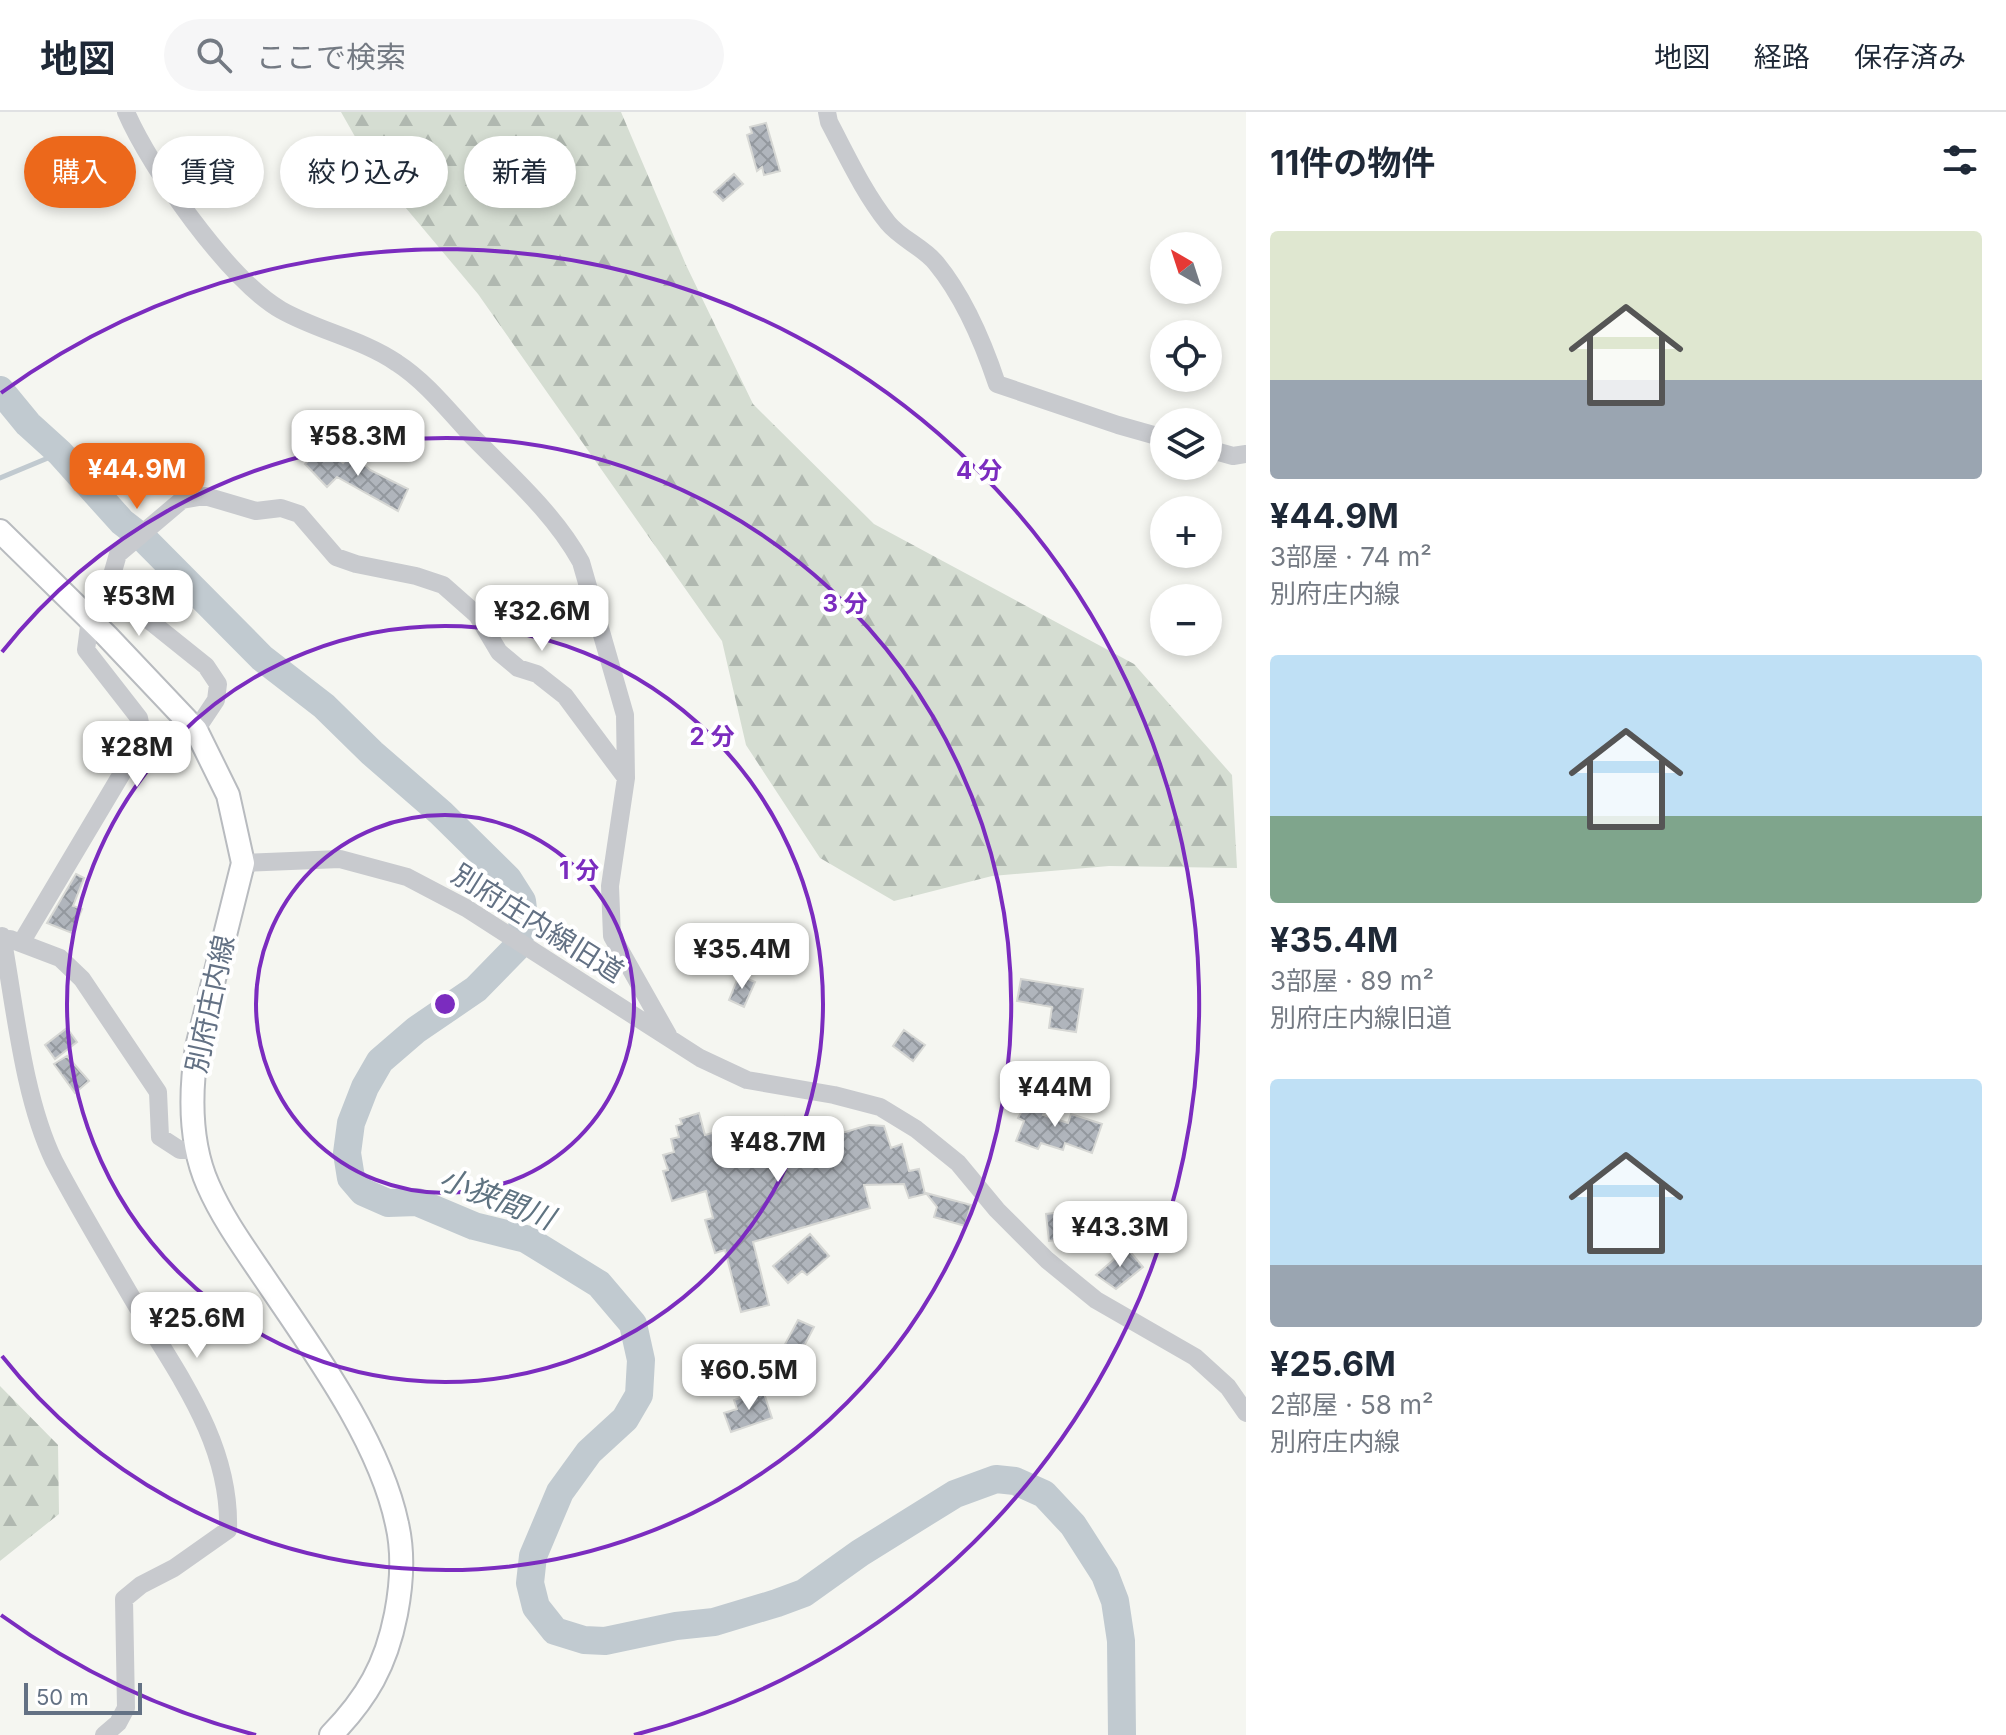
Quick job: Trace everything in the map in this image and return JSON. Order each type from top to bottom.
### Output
[{"type":"main road","name":"別府庄内線","points":[[0,531],[196,730],[228,795],[243,863],[192,1077],[192,1111],[198,1150],[207,1183],[227,1223],[353,1416],[385,1483],[397,1523],[402,1583],[389,1647],[356,1710],[331,1735]]},
{"type":"street","points":[[126,112],[172,192],[221,255],[264,299],[284,312],[397,362],[419,380],[529,493],[569,540],[581,562],[625,715],[626,778],[610,886],[612,936],[669,1037]]},
{"type":"street","points":[[827,112],[829,122],[860,180],[890,226],[935,261],[953,288],[984,346],[997,384],[1150,434]]},
{"type":"street","points":[[1222,453],[1233,456],[1246,454]]},
{"type":"street","points":[[196,730],[216,700],[218,684],[206,666],[120,597],[112,575],[118,554],[182,500],[205,496],[256,511],[281,508],[299,514],[336,557],[443,585],[477,615],[499,652],[518,668],[537,674],[565,696],[626,778]]},
{"type":"street","points":[[21,943],[143,738],[139,718],[86,650],[90,619]]},
{"type":"street","name":"別府庄内線旧道","points":[[243,863],[340,859],[407,877],[466,908],[700,1058],[747,1080],[834,1095],[880,1107],[916,1129],[958,1163],[997,1210],[1047,1260],[1096,1300],[1195,1357],[1228,1387],[1246,1413]]},
{"type":"street","points":[[104,1735],[118,1723],[126,1708],[124,1599],[228,1530],[229,1502],[214,1444],[184,1379],[133,1299],[53,1159],[30,1090],[1,936],[60,958],[82,979],[158,1092],[160,1137],[180,1150],[198,1150]]},
{"type":"green space","points":[[341,112],[621,112],[686,265],[753,404],[874,524],[1134,664],[1232,775],[1237,868],[1109,866],[992,876],[894,901],[820,858],[746,745],[722,641],[478,294],[406,208],[448,208],[448,136],[355,136]]},
{"type":"green space","points":[[0,1386],[58,1445],[59,1514],[0,1561]]},
{"type":"building","points":[[766,123],[780,171],[764,175],[762,167],[757,171],[747,135],[752,133],[750,127]]},
{"type":"building","points":[[734,174],[743,184],[723,201],[714,192]]},
{"type":"building","points":[[316,453],[324,461],[332,453],[343,463],[351,453],[370,470],[408,489],[398,511],[337,477],[327,487],[305,464]]},
{"type":"building","points":[[76,874],[84,878],[73,906],[82,909],[72,933],[47,923]]},
{"type":"building","points":[[739,975],[755,982],[744,1007],[729,1000]]},
{"type":"building","points":[[1021,979],[1083,989],[1076,1032],[1049,1028],[1052,1007],[1017,1001]]},
{"type":"building","points":[[67,1028],[77,1042],[55,1059],[45,1045]]},
{"type":"building","points":[[904,1030],[925,1045],[913,1061],[893,1046]]},
{"type":"building","points":[[67,1056],[89,1081],[75,1093],[54,1064]]},
{"type":"building","points":[[1031,1094],[1049,1103],[1043,1115],[1068,1123],[1071,1114],[1102,1124],[1092,1153],[1065,1143],[1063,1150],[1041,1143],[1038,1149],[1016,1141],[1024,1121],[1018,1118]]},
{"type":"building","points":[[699,1113],[705,1135],[738,1126],[741,1136],[773,1127],[772,1121],[784,1117],[786,1123],[804,1118],[810,1139],[869,1125],[884,1126],[891,1148],[902,1144],[909,1171],[919,1169],[925,1194],[909,1198],[904,1184],[864,1185],[870,1208],[753,1242],[769,1305],[741,1312],[725,1250],[715,1253],[705,1220],[713,1218],[706,1191],[672,1201],[663,1171],[668,1170],[663,1155],[674,1152],[671,1139],[679,1137],[676,1126],[682,1124],[680,1119]]},
{"type":"building","points":[[926,1193],[971,1205],[965,1226],[934,1217],[937,1207]]},
{"type":"building","points":[[1081,1210],[1082,1216],[1115,1219],[1113,1240],[1084,1237],[1049,1241],[1046,1214]]},
{"type":"building","points":[[810,1234],[829,1256],[807,1275],[802,1271],[788,1283],[773,1266]]},
{"type":"building","points":[[1127,1248],[1143,1267],[1116,1289],[1096,1275]]},
{"type":"building","points":[[798,1320],[814,1327],[799,1356],[783,1348]]},
{"type":"building","points":[[763,1390],[772,1418],[731,1432],[724,1413],[737,1409],[734,1400]]},
{"type":"waterway","name":"小狭間川","points":[[0,390],[28,424],[60,453],[122,522],[144,539],[262,658],[324,706],[441,813],[508,879],[522,901],[524,918],[518,946],[476,989],[416,1030],[380,1061],[365,1087],[351,1123],[347,1153],[351,1178],[363,1192],[388,1203],[417,1202],[474,1226],[526,1239],[599,1284],[633,1324],[641,1360],[639,1395],[625,1419],[589,1452],[560,1492],[533,1556],[530,1583],[536,1607],[555,1631],[584,1640],[605,1641],[676,1626],[714,1622],[777,1603],[804,1593],[860,1553],[955,1494],[996,1479],[1015,1481],[1044,1494],[1073,1525],[1105,1575],[1115,1601],[1121,1641],[1122,1735]]},
{"type":"waterway","points":[[0,478],[60,453]]}]
